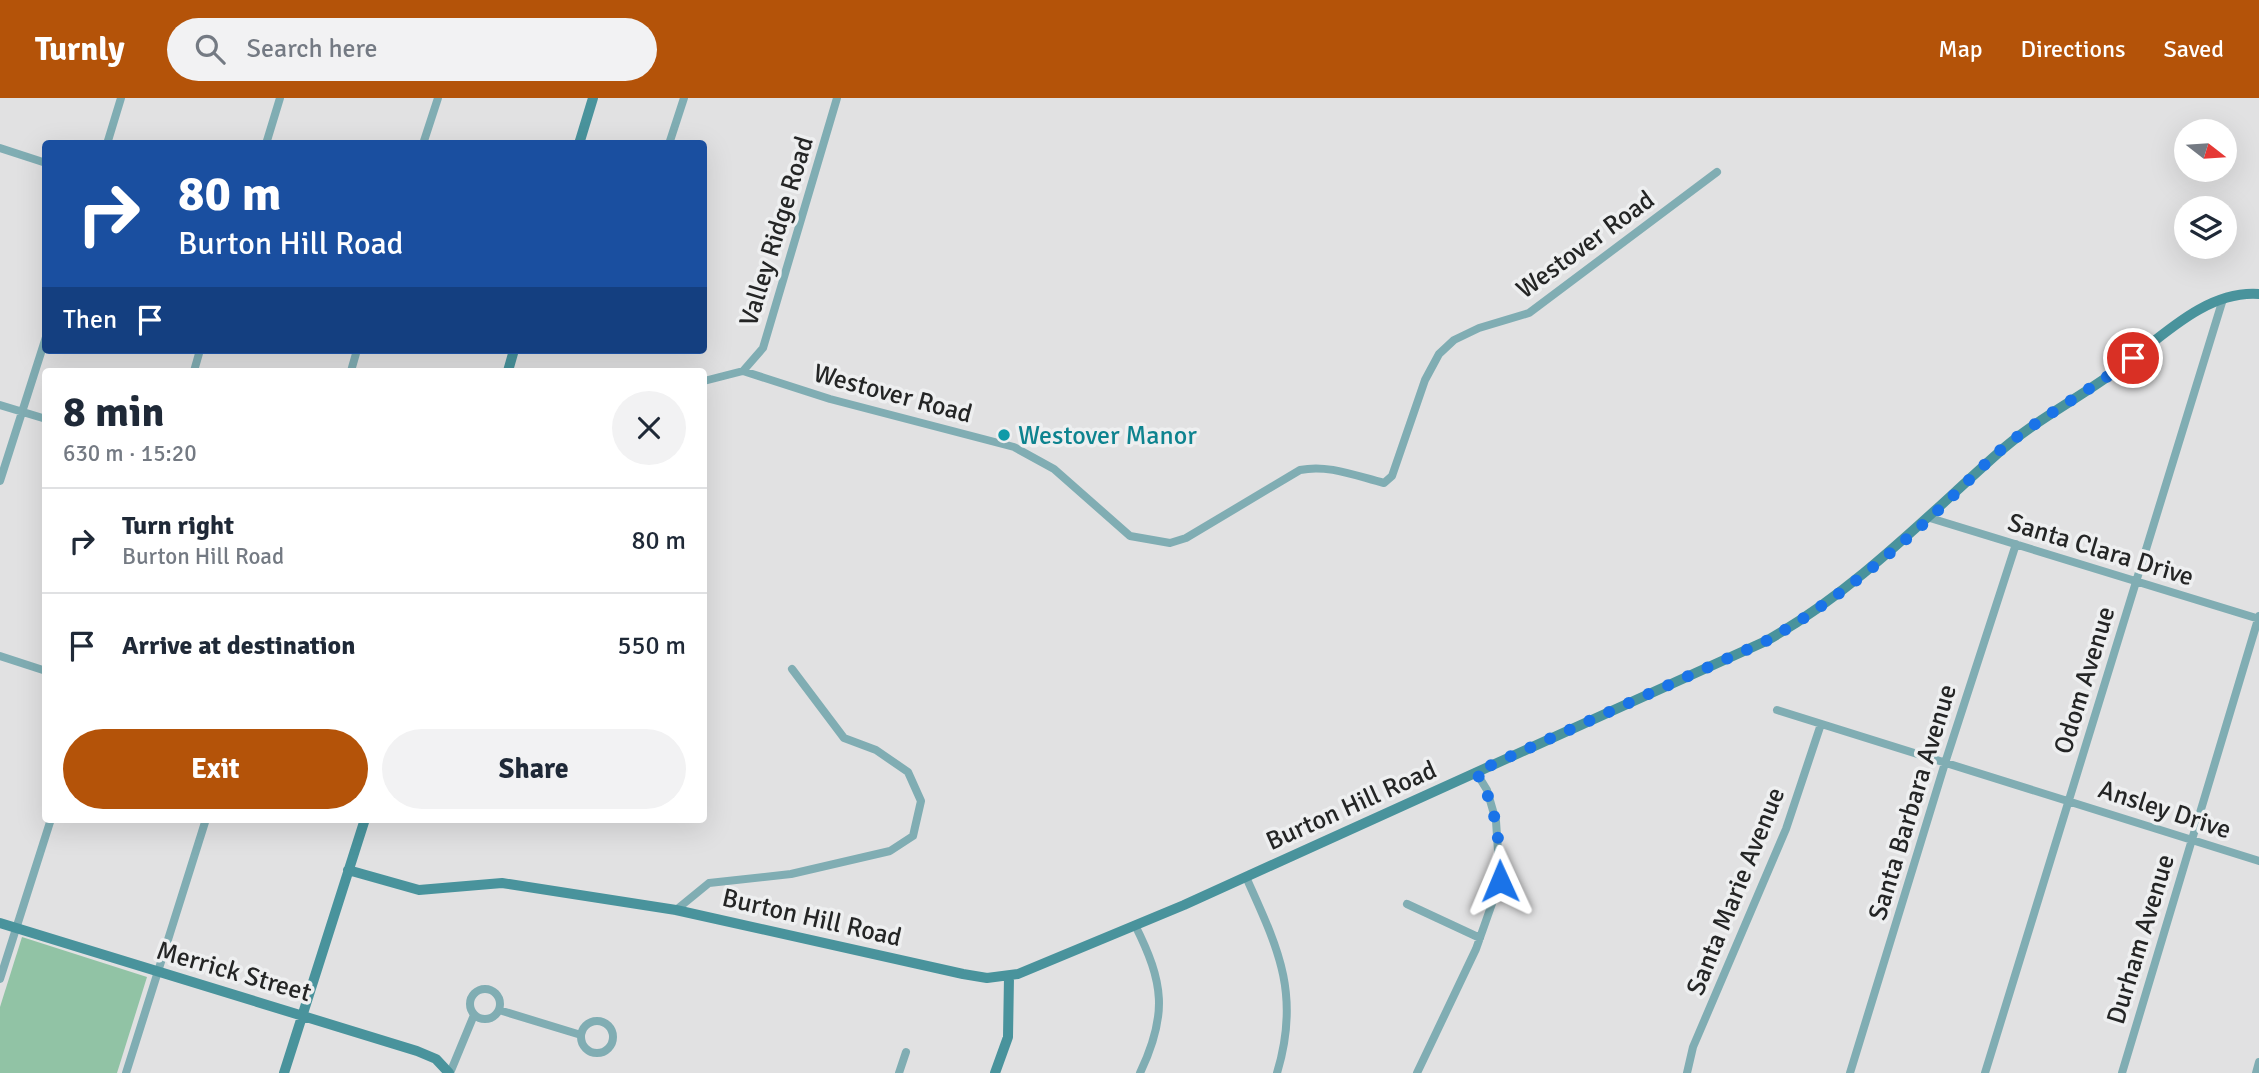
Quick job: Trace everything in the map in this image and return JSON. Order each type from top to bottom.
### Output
[{"type":"street","points":[[108,140],[121,98]]},
{"type":"street","points":[[267,140],[280,98]]},
{"type":"street","points":[[424,140],[438,98]]},
{"type":"street","points":[[580,140],[593,98]]},
{"type":"street","points":[[670,140],[684,98]]},
{"type":"street","name":"Valley Ridge Road","points":[[743,371],[763,348],[837,98]]},
{"type":"street","points":[[0,148],[42,162]]},
{"type":"street","name":"Westover Road","points":[[743,371],[830,399],[1014,447],[1054,469],[1130,536],[1170,543],[1186,538],[1300,470],[1315,467],[1384,483],[1392,475],[1425,380],[1447,347],[1479,328],[1529,313],[1717,172]]},
{"type":"street","name":"Burton Hill Road","points":[[348,870],[419,890],[502,883],[676,910],[963,974],[1009,977],[1246,877],[1776,635],[1821,608],[1930,518],[1997,453],[2054,410],[2115,371],[2185,319],[2223,299],[2259,294]]},
{"type":"street","name":"Odom Avenue","points":[[1985,1073],[2223,299]]},
{"type":"street","points":[[0,481],[42,350]]},
{"type":"street","points":[[707,380],[743,371]]},
{"type":"street","points":[[0,405],[42,418]]},
{"type":"street","name":"Santa Clara Drive","points":[[1930,518],[2259,618]]},
{"type":"street","name":"Santa Barbara Avenue","points":[[1850,1073],[1945,763],[2016,544]]},
{"type":"street","name":"Durham Avenue","points":[[2122,1073],[2259,618]]},
{"type":"street","points":[[0,656],[42,670]]},
{"type":"street","points":[[676,910],[709,883],[791,874],[890,851],[914,836],[920,802],[908,772],[876,750],[844,738],[792,669]]},
{"type":"street","name":"Ansley Drive","points":[[1777,710],[2259,861]]},
{"type":"street","name":"Santa Marie Avenue","points":[[1686,1073],[1693,1046],[1786,830],[1821,724]]},
{"type":"street","points":[[1417,1073],[1480,938],[1500,881],[1500,855],[1492,804],[1476,772]]},
{"type":"street","points":[[0,979],[50,823]]},
{"type":"street","points":[[126,1073],[205,823]]},
{"type":"street","points":[[284,1073],[364,823]]},
{"type":"street","points":[[1246,877],[1284,969],[1287,1014],[1277,1073]]},
{"type":"street","points":[[1407,904],[1480,938]]},
{"type":"street","name":"Merrick Street","points":[[0,923],[158,974],[417,1051],[436,1059],[449,1073]]},
{"type":"street","points":[[1135,925],[1149,954],[1159,995],[1156,1040],[1140,1073]]},
{"type":"street","points":[[995,1073],[1008,1037],[1009,977]]},
{"type":"street","points":[[482,988],[493,990],[500,999],[499,1010],[493,1017],[483,1020],[474,1016],[469,1005],[472,995],[482,988]]},
{"type":"street","points":[[499,1010],[581,1035]]},
{"type":"street","points":[[449,1073],[474,1016]]},
{"type":"street","points":[[593,1021],[602,1021],[609,1026],[613,1035],[612,1044],[606,1051],[588,1051],[582,1044],[581,1035],[593,1021]]},
{"type":"street","points":[[899,1073],[906,1052]]},
{"type":"street","points":[[2256,1073],[2259,1062]]},
{"type":"green space","points":[[22,937],[147,977],[117,1073],[0,1073],[0,1007]]},
{"type":"place","name":"Westover Manor","points":[[1004,435]]},
{"type":"route","points":[[1500,881],[1496,821],[1487,790],[1476,772],[1766,641],[1796,624],[1821,608],[1930,518],[1997,453],[2054,410],[2133,358]]}]
